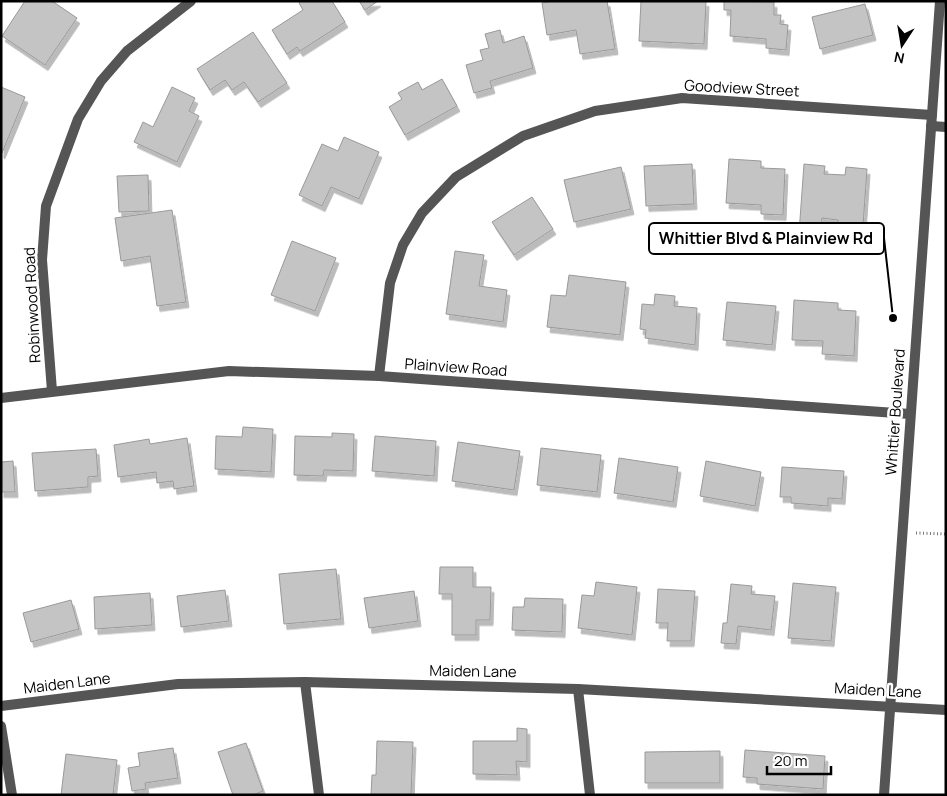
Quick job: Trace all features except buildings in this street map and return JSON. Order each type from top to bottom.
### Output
[{"type":"street","name":"Robinwood Road","points":[[52,391],[42,260],[46,206],[78,119],[101,81],[127,51],[191,1]]},
{"type":"street","name":"Whittier Boulevard","points":[[884,795],[940,1]]},
{"type":"street","name":"Goodview Street","points":[[379,376],[390,283],[402,244],[422,212],[456,177],[523,136],[595,111],[682,98],[932,115]]},
{"type":"street","points":[[932,126],[946,128]]},
{"type":"street","name":"Plainview Road","points":[[1,398],[229,371],[379,376],[910,414]]},
{"type":"street","points":[[305,682],[319,795]]},
{"type":"street","name":"Maiden Lane","points":[[1,706],[178,684],[305,682],[578,689],[946,710]]},
{"type":"street","points":[[578,689],[590,795]]},
{"type":"street","points":[[1,726],[12,795]]},
{"type":"path","points":[[901,533],[946,534]]},
{"type":"place","name":"Whittier Blvd & Plainview Rd","points":[[893,318]]}]
